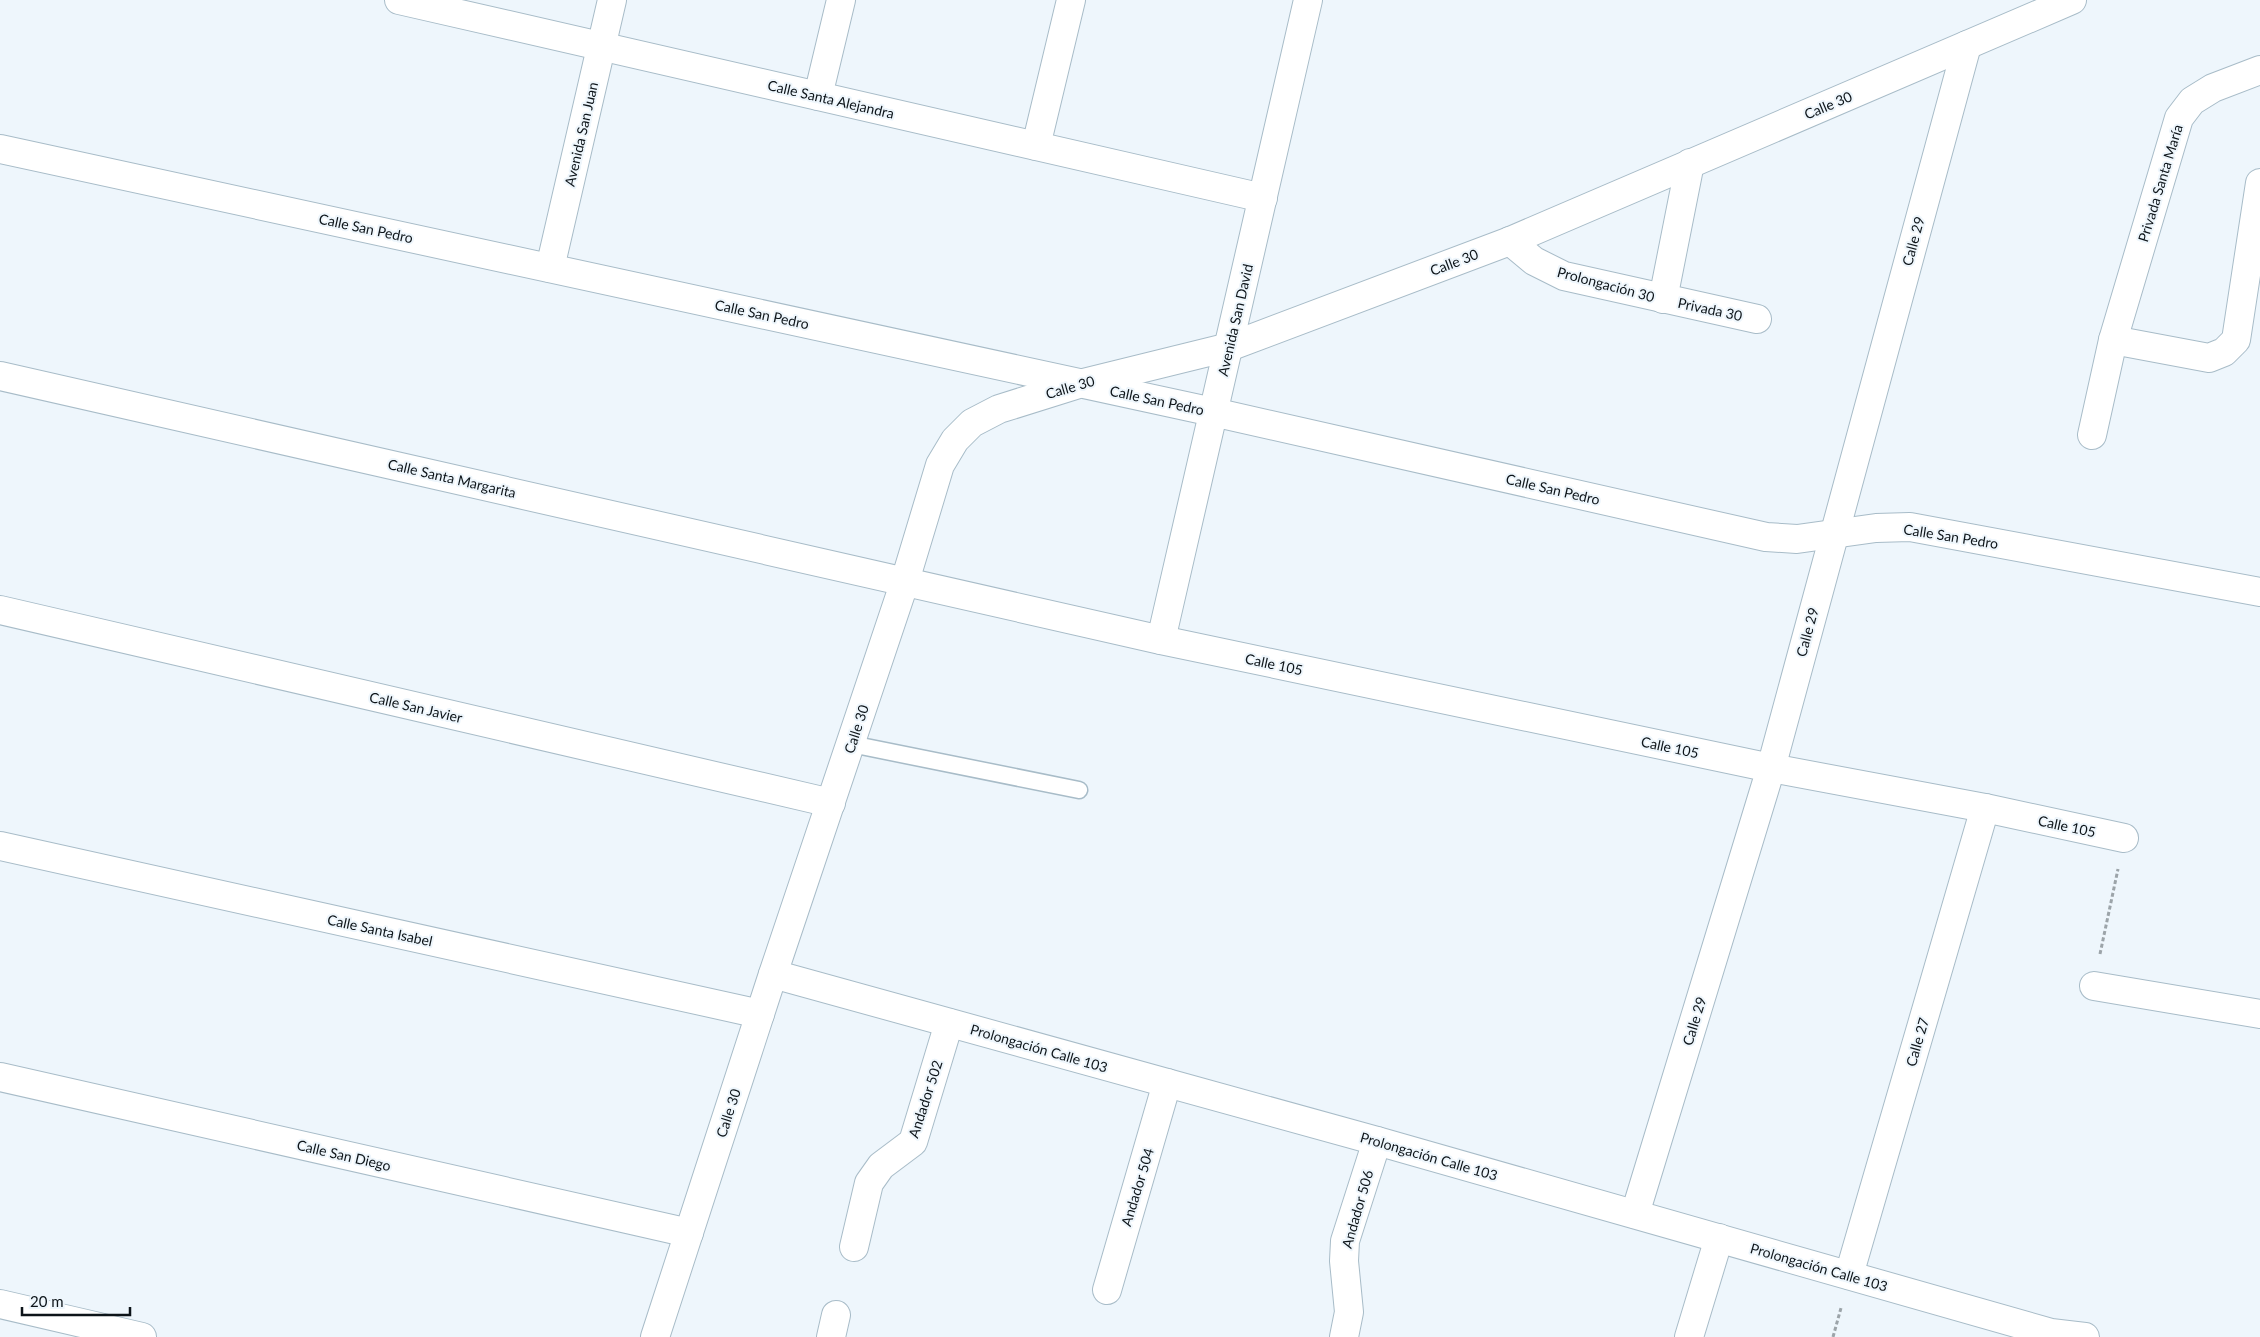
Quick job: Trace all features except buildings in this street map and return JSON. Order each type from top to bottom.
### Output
[{"type":"street","name":"Calle Santa Alejandra","points":[[399,0],[1263,198]]},
{"type":"street","name":"Avenida San Juan","points":[[550,268],[612,0]]},
{"type":"street","points":[[818,96],[841,0]]},
{"type":"street","points":[[1036,146],[1071,0]]},
{"type":"street","name":"Avenida San David","points":[[1161,640],[1308,0]]},
{"type":"street","name":"Calle 30","points":[[655,1337],[773,974],[905,581],[940,465],[955,440],[972,423],[999,409],[1079,384],[1229,347],[1510,241],[2072,0]]},
{"type":"street","name":"Calle 29","points":[[1635,1214],[1771,768],[1967,45]]},
{"type":"street","name":"Privada Santa María","points":[[2092,435],[2113,340],[2179,118],[2192,101],[2213,88],[2260,70]]},
{"type":"street","name":"Calle San Pedro","points":[[0,149],[1213,412],[1766,537],[1797,539],[1876,528],[1910,527],[2260,592]]},
{"type":"street","name":"Prolongación 30","points":[[1510,241],[1534,261],[1564,276],[1663,298],[1690,163]]},
{"type":"street","points":[[2113,340],[2209,358],[2224,352],[2236,340],[2260,183]]},
{"type":"street","name":"Privada 30","points":[[1663,298],[1757,319]]},
{"type":"street","name":"Calle Santa Margarita","points":[[0,376],[905,581]]},
{"type":"street","name":"Calle 105","points":[[905,581],[1161,640],[1771,768],[1984,808],[2124,838]]},
{"type":"street","name":"Calle San Javier","points":[[0,610],[831,803]]},
{"type":"street","name":"Calle 27","points":[[1849,1276],[1984,808]]},
{"type":"street","name":"Calle Santa Isabel","points":[[0,846],[760,1014]]},
{"type":"street","name":"Prolongación Calle 103","points":[[773,974],[1377,1141],[2051,1335],[2085,1337]]},
{"type":"street","points":[[2094,986],[2260,1014]]},
{"type":"street","name":"Andador 502","points":[[854,1247],[869,1183],[881,1166],[913,1142],[949,1023]]},
{"type":"street","name":"Calle San Diego","points":[[0,1077],[689,1233]]},
{"type":"street","name":"Andador 504","points":[[1107,1290],[1167,1083]]},
{"type":"street","name":"Andador 506","points":[[1344,1337],[1349,1312],[1344,1261],[1345,1241],[1377,1141]]},
{"type":"street","points":[[1689,1337],[1719,1238]]},
{"type":"street","points":[[0,1304],[142,1337]]},
{"type":"lane","points":[[851,744],[1079,790]]},
{"type":"path","points":[[2094,986],[2124,838]]}]
